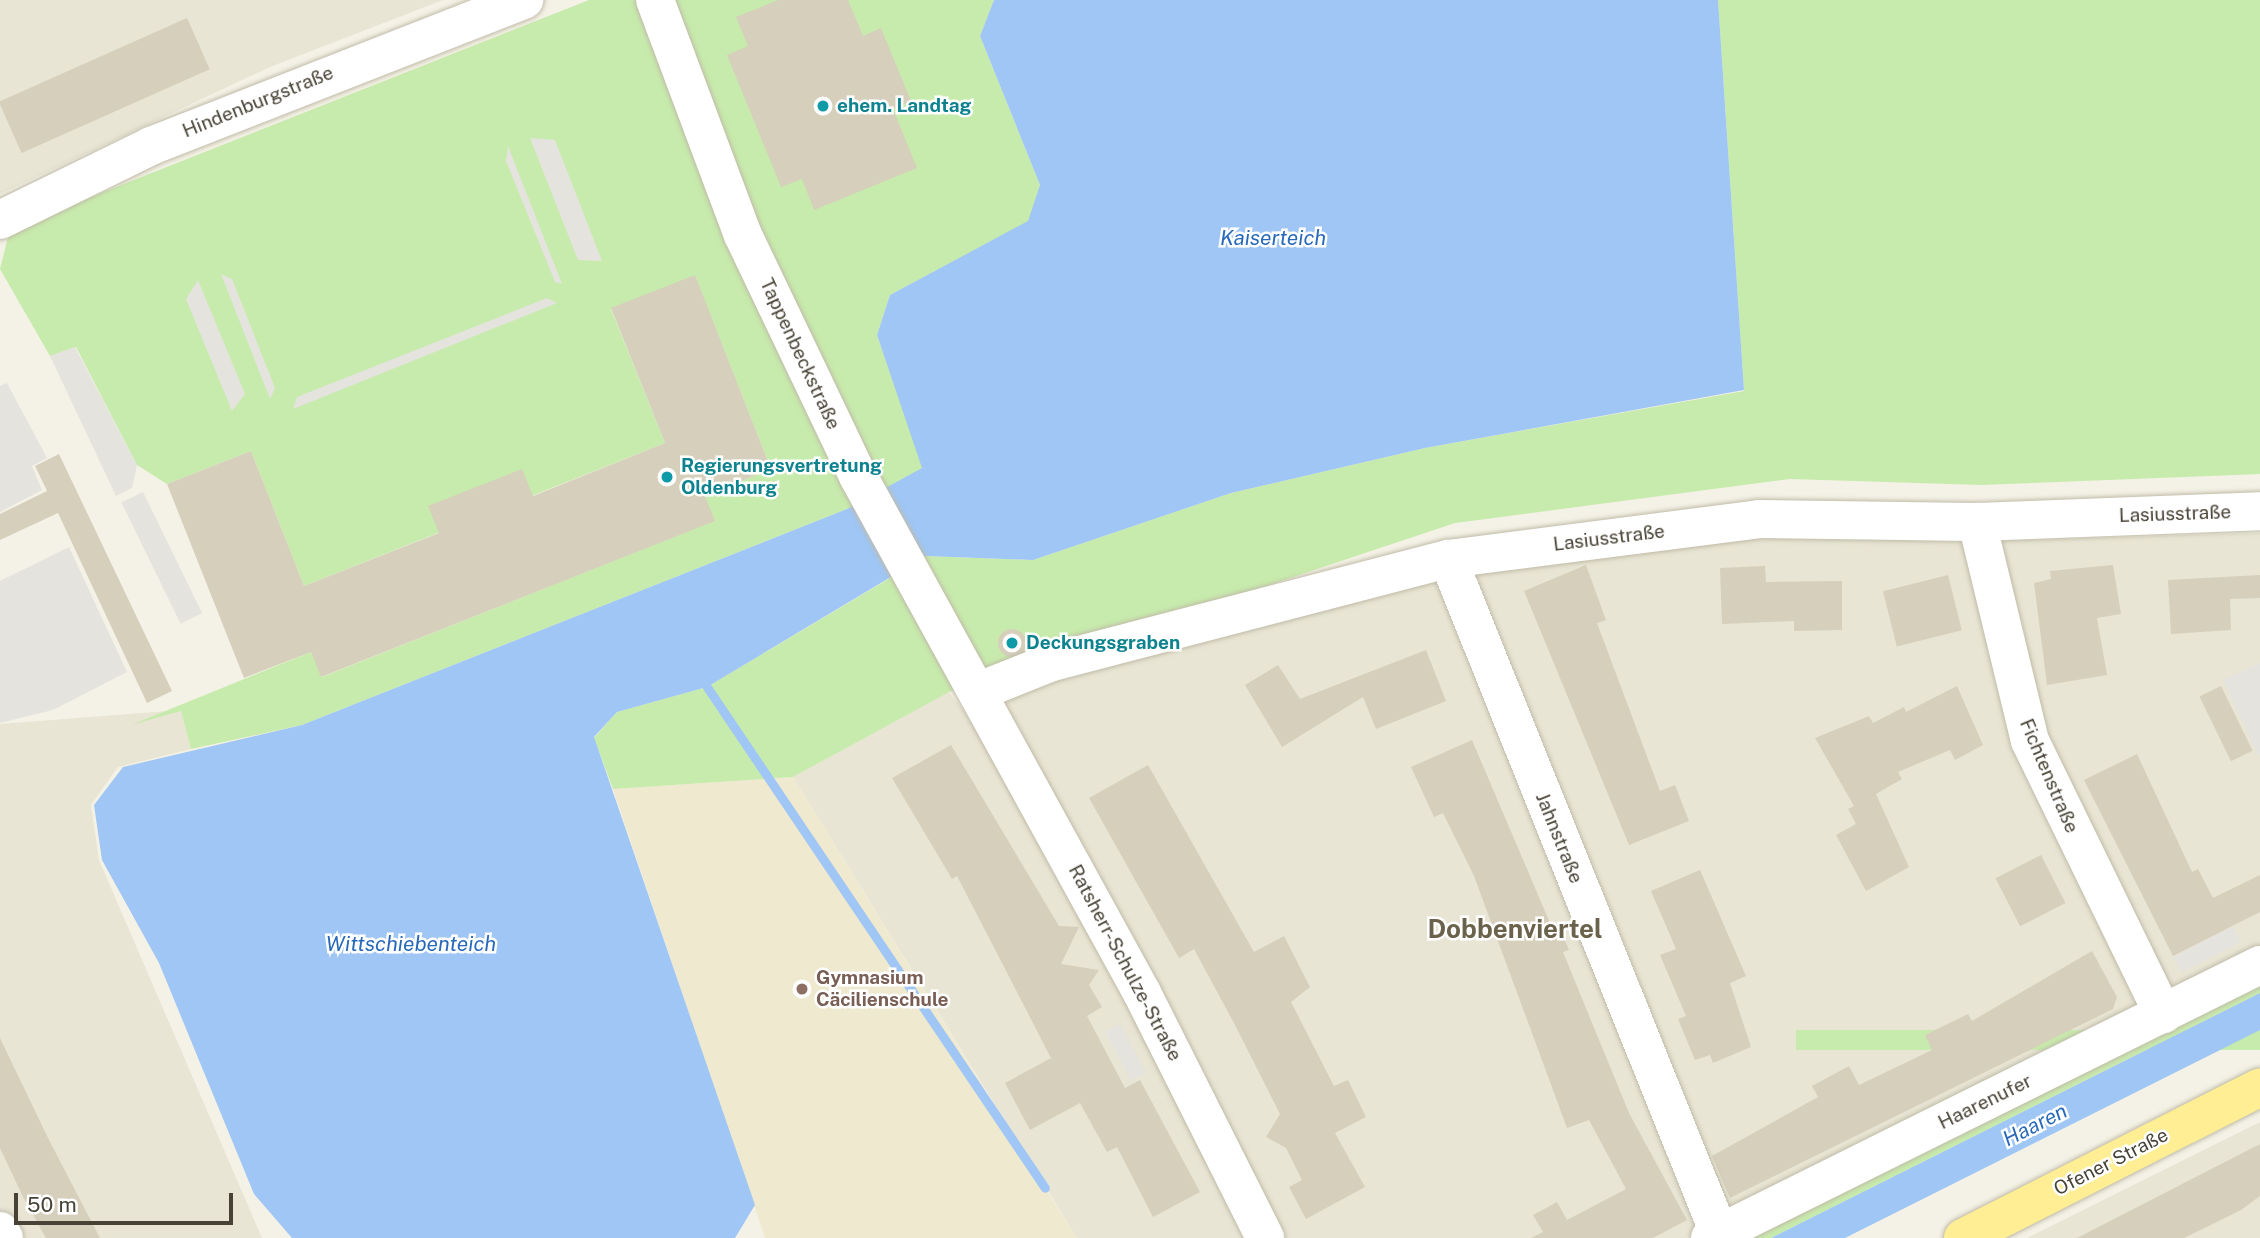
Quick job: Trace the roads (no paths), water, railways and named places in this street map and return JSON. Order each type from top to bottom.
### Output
[{"type":"main road","name":"Ofener Straße","points":[[1963,1238],[2260,1087]]},
{"type":"street","name":"Hindenburgstraße","points":[[0,220],[151,146],[524,0]]},
{"type":"street","name":"Tappenbeckstraße","points":[[655,0],[743,235],[863,485],[977,692]]},
{"type":"street","name":"Lasiusstraße","points":[[977,692],[1052,662],[1448,559],[1759,519],[1978,522],[2260,511]]},
{"type":"street","name":"Fichtenstraße","points":[[1978,522],[2030,741],[2163,1014]]},
{"type":"street","name":"Jahnstraße","points":[[1448,559],[1715,1236]]},
{"type":"street","name":"Ratsherr-Schulze-Straße","points":[[977,692],[1142,993],[1265,1238]]},
{"type":"street","name":"Haarenufer","points":[[1715,1236],[2260,965]]},
{"type":"street","points":[[0,1231],[4,1238]]},
{"type":"water","points":[[994,0],[1718,0],[1744,390],[1425,448],[1231,493],[1033,560],[926,556],[707,687],[617,712],[594,737],[755,1205],[735,1238],[292,1238],[254,1194],[159,963],[102,860],[94,805],[123,767],[302,725],[847,509],[922,468],[877,335],[890,295],[1028,221],[1040,185],[980,36]]},
{"type":"water","name":"Haaren","points":[[2260,993],[2260,1030],[1845,1238],[1771,1238]]},
{"type":"waterway","points":[[707,687],[1045,1188]]},
{"type":"place","name":"ehem. Landtag","points":[[823,106]]},
{"type":"place","name":"Regierungsvertretung Oldenburg","points":[[667,477]]},
{"type":"place","name":"Deckungsgraben","points":[[1012,643]]},
{"type":"place","name":"Gymnasium Cäcilienschule","points":[[802,989]]},
{"type":"district","name":"Dobbenviertel","points":[[1515,929]]},
{"type":"water label","name":"Kaiserteich","points":[[1273,238]]},
{"type":"water label","name":"Wittschiebenteich","points":[[411,944]]}]
